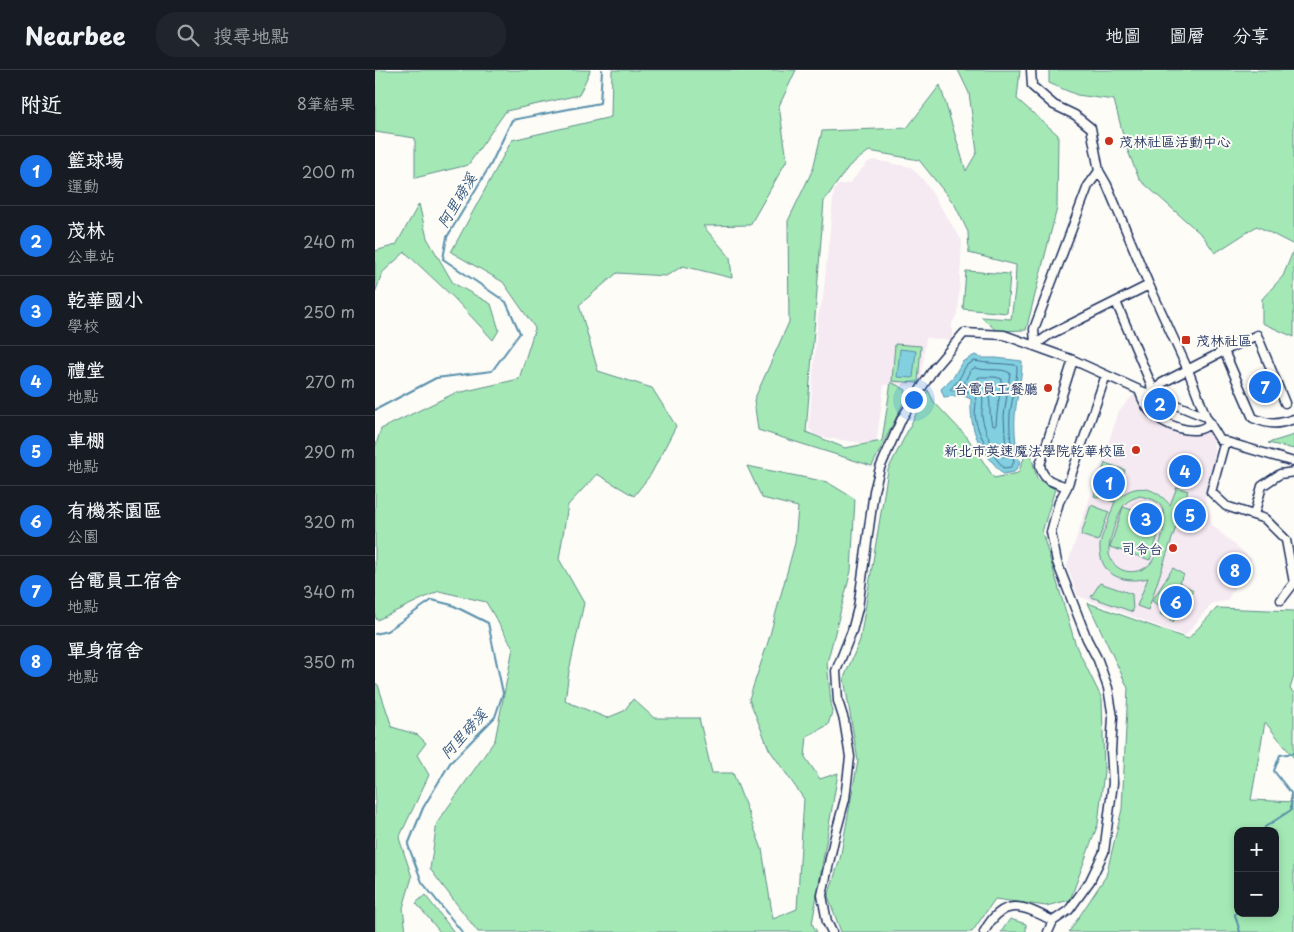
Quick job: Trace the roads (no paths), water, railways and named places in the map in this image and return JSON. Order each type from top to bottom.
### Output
[{"type":"street","points":[[1031,70],[1033,86],[1054,105],[1075,115],[1091,128],[1099,171],[1107,185],[1208,419],[1220,440],[1294,462]]},
{"type":"street","points":[[1035,345],[1034,329],[1088,186],[1099,171]]},
{"type":"street","points":[[1035,345],[1149,285]]},
{"type":"street","points":[[1116,302],[1151,384],[1152,395]]},
{"type":"street","points":[[832,932],[827,922],[822,895],[845,799],[850,757],[844,720],[838,701],[836,671],[852,631],[858,608],[874,491],[880,468],[902,418],[935,367],[964,334],[1003,335],[1073,360],[1208,419]]},
{"type":"street","points":[[1152,395],[1163,383],[1257,335],[1285,402]]},
{"type":"street","points":[[1224,351],[1253,418],[1265,423],[1280,424],[1294,419]]},
{"type":"street","points":[[1067,487],[1048,480],[1041,473],[1039,465],[1073,360]]},
{"type":"street","points":[[1049,932],[1053,921],[1069,910],[1090,881],[1104,852],[1113,783],[1111,751],[1113,717],[1107,688],[1098,660],[1087,639],[1057,562],[1051,532],[1059,502],[1067,487],[1106,375]]},
{"type":"street","points":[[1139,390],[1144,404],[1151,413],[1169,423],[1191,431],[1202,429],[1208,419]]},
{"type":"street","points":[[1225,441],[1211,492],[1226,506],[1265,519],[1286,540],[1294,582],[1281,600]]},
{"type":"street","points":[[1253,515],[1262,486],[1281,474],[1294,472]]},
{"type":"street","points":[[984,932],[990,920],[1000,910],[1011,907],[1031,910],[1053,921]]},
{"type":"water","points":[[900,349],[916,351],[913,378],[897,377]]},
{"type":"water","points":[[975,355],[981,358],[1022,361],[1015,422],[1017,452],[1020,464],[1014,472],[1003,474],[982,448],[974,431],[971,399],[962,395],[944,397],[941,389],[954,376],[962,362]]},
{"type":"waterway","name":"阿里磅溪","points":[[375,410],[436,378],[492,371],[520,333],[506,302],[443,259],[447,237],[491,164],[512,120],[600,103],[602,70]]},
{"type":"waterway","name":"阿里磅溪","points":[[375,634],[387,631],[432,600],[452,605],[488,623],[503,693],[495,717],[450,763],[423,808],[408,845],[422,882],[462,932]]},
{"type":"waterway","points":[[1265,827],[1291,810],[1291,793],[1274,771],[1280,755],[1294,753]]},
{"type":"waterway","points":[[1236,917],[1240,932]]},
{"type":"place","name":"茂林社區活動中心","points":[[1109,141]]},
{"type":"place","name":"茂林社區","points":[[1186,340]]},
{"type":"place","name":"台電員工宿舍","points":[[1265,387]]},
{"type":"place","name":"台電員工餐廳","points":[[1048,388]]},
{"type":"place","name":"茂林","points":[[1160,404]]},
{"type":"place","name":"新北市英速魔法學院乾華校區","points":[[1136,450]]},
{"type":"place","name":"禮堂","points":[[1185,471]]},
{"type":"place","name":"籃球場","points":[[1109,483]]},
{"type":"place","name":"車棚","points":[[1190,515]]},
{"type":"place","name":"乾華國小","points":[[1146,519]]},
{"type":"place","name":"司令台","points":[[1173,548]]},
{"type":"place","name":"單身宿舍","points":[[1235,570]]},
{"type":"place","name":"有機茶園區","points":[[1176,602]]}]
